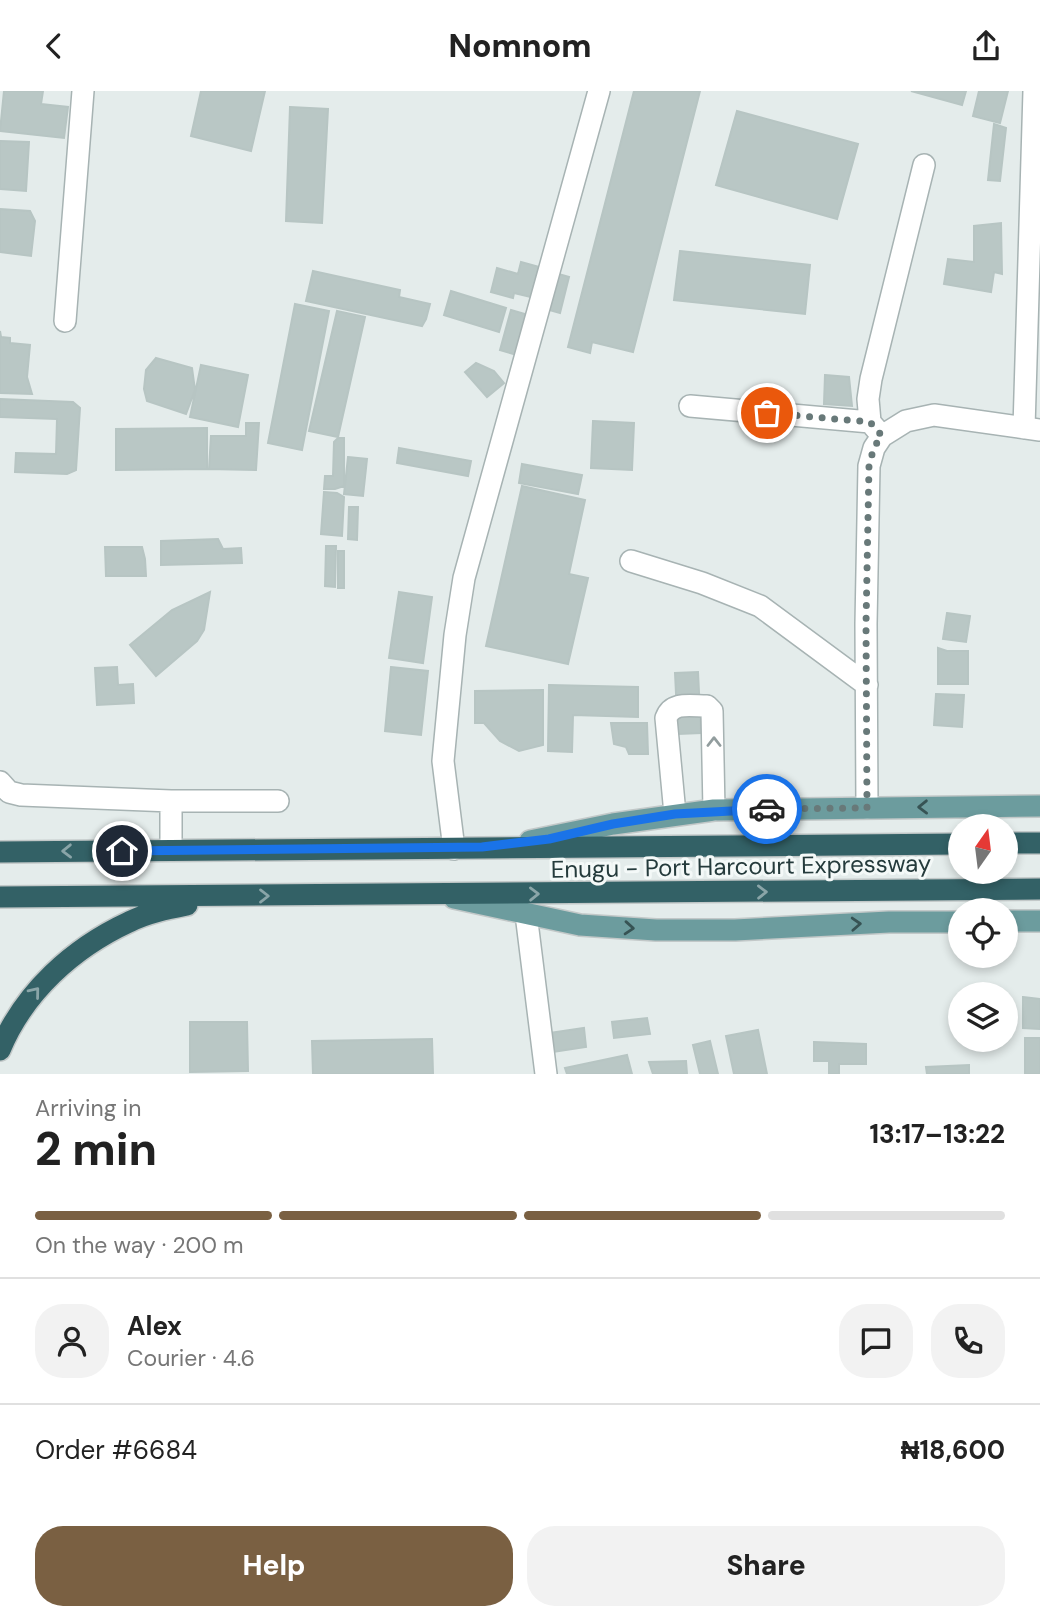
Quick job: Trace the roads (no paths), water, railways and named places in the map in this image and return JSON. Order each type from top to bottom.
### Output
[{"type":"highway","name":"Enugu - Port Harcourt Expressway","points":[[0,852],[948,843]]},
{"type":"highway","points":[[1018,843],[1040,843]]},
{"type":"highway","name":"Enugu - Port Harcourt Expressway","points":[[0,897],[1040,889]]},
{"type":"highway","points":[[0,1050],[24,1007],[41,984],[68,960],[98,939],[140,918],[221,897]]},
{"type":"main road","name":"Enugu - Port Harcourt Expressway","points":[[454,849],[549,839],[613,824],[714,810],[1040,806]]},
{"type":"main road","name":"Enugu - Port Harcourt Expressway","points":[[442,895],[580,925],[656,930],[735,930],[889,922],[948,922]]},
{"type":"main road","points":[[1018,921],[1040,921]]},
{"type":"street","points":[[65,321],[83,91]]},
{"type":"street","points":[[454,849],[443,761],[455,635],[464,578],[599,91]]},
{"type":"street","points":[[690,406],[876,429],[934,415],[1032,429],[1034,91]]},
{"type":"street","points":[[867,808],[869,466],[876,429],[868,399],[924,165]]},
{"type":"street","points":[[631,561],[702,583],[760,606],[867,685]]},
{"type":"street","points":[[675,814],[666,718],[674,706],[707,706],[712,711],[714,810]]},
{"type":"street","points":[[0,782],[9,792],[21,795],[171,801],[278,801]]},
{"type":"street","points":[[171,801],[171,850]]},
{"type":"street","points":[[526,914],[546,1074]]}]
